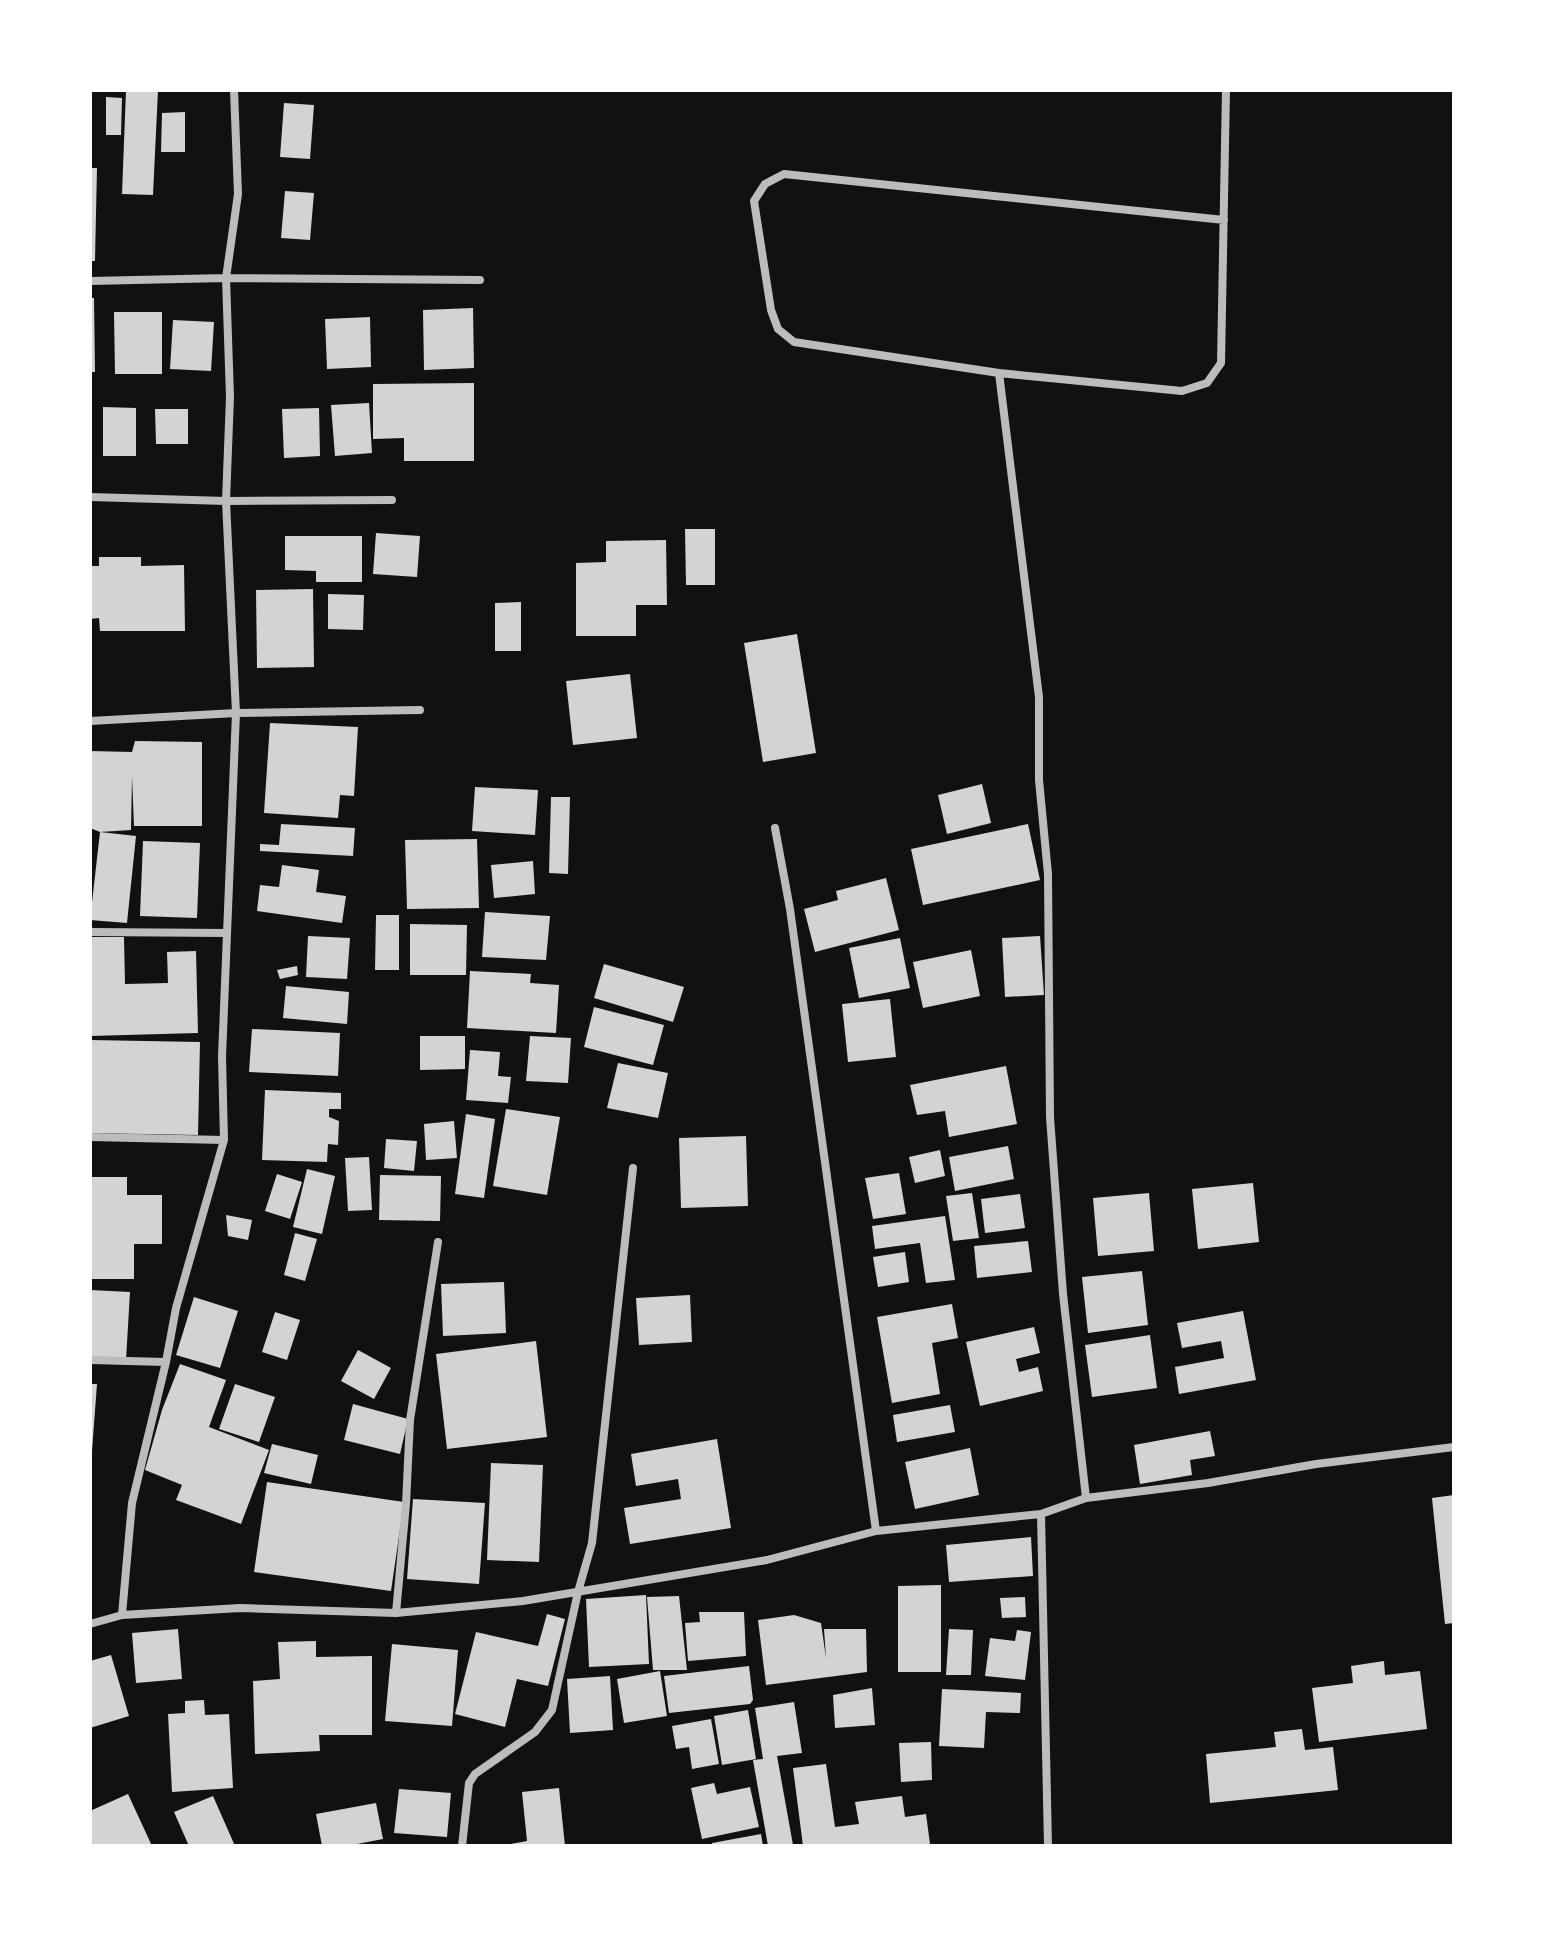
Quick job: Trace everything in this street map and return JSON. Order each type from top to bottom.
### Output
[{"type":"street","points":[[122,1615],[132,1503],[187,1263],[224,1140],[222,1057],[236,713],[226,501],[230,397],[226,278],[238,194],[234,90]]},
{"type":"street","points":[[1224,220],[784,174],[765,184],[754,201],[771,310],[778,329],[794,342],[999,373],[1182,391],[1207,383],[1221,363],[1224,220],[1226,90]]},
{"type":"street","points":[[90,281],[226,278],[480,280]]},
{"type":"street","points":[[999,373],[1039,697],[1039,780],[1048,874],[1050,1117],[1063,1294],[1086,1498]]},
{"type":"street","points":[[90,497],[226,501],[392,500]]},
{"type":"street","points":[[90,721],[236,713],[420,710]]},
{"type":"street","points":[[775,828],[790,909],[876,1531]]},
{"type":"street","points":[[90,932],[226,933]]},
{"type":"street","points":[[90,1137],[224,1140]]},
{"type":"street","points":[[462,1846],[469,1783],[475,1774],[535,1732],[552,1710],[592,1543],[633,1168]]},
{"type":"street","points":[[396,1613],[410,1420],[438,1242]]},
{"type":"street","points":[[90,1360],[166,1362]]},
{"type":"street","points":[[90,1624],[122,1615],[240,1608],[396,1613],[523,1601],[603,1585],[767,1560],[876,1531],[1041,1514],[1086,1498],[1454,1447]]},
{"type":"street","points":[[1041,1514],[1048,1846]]},
{"type":"building","points":[[126,90],[158,90],[153,195],[122,194]]},
{"type":"building","points":[[106,97],[122,98],[121,135],[106,135]]},
{"type":"building","points":[[284,103],[314,105],[310,159],[280,157]]},
{"type":"building","points":[[185,112],[185,152],[161,152],[162,113]]},
{"type":"building","points":[[90,168],[97,168],[95,261],[90,261]]},
{"type":"building","points":[[285,191],[314,193],[310,240],[281,238]]},
{"type":"building","points":[[90,298],[94,298],[95,372],[90,372]]},
{"type":"building","points":[[473,308],[474,368],[424,370],[423,310]]},
{"type":"building","points":[[114,312],[162,312],[162,374],[115,374]]},
{"type":"building","points":[[370,317],[371,367],[327,369],[325,319]]},
{"type":"building","points":[[173,320],[214,322],[211,371],[170,369]]},
{"type":"building","points":[[474,383],[474,461],[404,461],[404,438],[373,439],[373,384]]},
{"type":"building","points":[[369,403],[372,453],[335,456],[331,405]]},
{"type":"building","points":[[103,407],[136,408],[136,456],[103,456]]},
{"type":"building","points":[[319,408],[320,456],[284,458],[282,409]]},
{"type":"building","points":[[155,409],[188,409],[188,444],[156,444]]},
{"type":"building","points":[[685,529],[715,529],[715,585],[686,585]]},
{"type":"building","points":[[376,533],[420,536],[417,577],[373,574]]},
{"type":"building","points":[[285,536],[362,536],[362,582],[316,582],[316,571],[285,570]]},
{"type":"building","points":[[666,540],[667,605],[636,605],[636,636],[576,636],[576,563],[606,562],[606,541]]},
{"type":"building","points":[[99,557],[141,557],[141,566],[184,565],[185,631],[100,631],[99,618],[90,619],[90,566],[99,566]]},
{"type":"building","points":[[313,589],[314,667],[257,668],[256,590]]},
{"type":"building","points":[[328,594],[364,595],[363,630],[328,629]]},
{"type":"building","points":[[521,602],[521,651],[495,651],[495,603]]},
{"type":"building","points":[[797,634],[816,753],[763,762],[744,643]]},
{"type":"building","points":[[630,674],[637,738],[573,745],[566,681]]},
{"type":"building","points":[[270,723],[358,727],[354,796],[340,795],[338,818],[264,813]]},
{"type":"building","points":[[135,741],[202,742],[202,826],[134,826],[132,776],[131,830],[100,832],[90,828],[90,751],[132,752]]},
{"type":"building","points":[[982,784],[991,823],[947,834],[938,795]]},
{"type":"building","points":[[475,787],[538,790],[535,835],[472,831]]},
{"type":"building","points":[[551,797],[570,797],[568,874],[549,873]]},
{"type":"building","points":[[281,824],[355,828],[353,856],[260,851],[260,844],[279,845]]},
{"type":"building","points":[[1028,824],[1040,880],[923,905],[911,849]]},
{"type":"building","points":[[100,832],[136,836],[127,923],[90,920]]},
{"type":"building","points":[[477,839],[479,908],[407,909],[405,840]]},
{"type":"building","points":[[143,841],[200,843],[197,918],[140,916]]},
{"type":"building","points":[[533,861],[535,894],[494,898],[491,865]]},
{"type":"building","points":[[282,865],[319,870],[316,892],[346,896],[342,923],[257,911],[260,885],[279,887]]},
{"type":"building","points":[[886,878],[899,930],[815,952],[804,909],[838,900],[836,891]]},
{"type":"building","points":[[485,912],[550,916],[546,960],[482,957]]},
{"type":"building","points":[[376,915],[399,915],[399,970],[375,970]]},
{"type":"building","points":[[410,924],[467,925],[466,975],[410,975]]},
{"type":"building","points":[[308,936],[350,938],[347,979],[306,977]]},
{"type":"building","points":[[1040,936],[1044,995],[1005,997],[1002,938]]},
{"type":"building","points":[[90,937],[124,937],[125,984],[168,983],[167,952],[196,951],[198,1033],[90,1036]]},
{"type":"building","points":[[900,938],[910,988],[859,998],[849,948]]},
{"type":"building","points":[[971,950],[980,996],[923,1008],[913,962]]},
{"type":"building","points":[[604,964],[684,987],[673,1022],[594,998]]},
{"type":"building","points":[[297,966],[298,975],[280,979],[277,970]]},
{"type":"building","points":[[470,971],[531,974],[530,983],[559,985],[556,1033],[467,1028]]},
{"type":"building","points":[[286,986],[349,992],[347,1024],[283,1018]]},
{"type":"building","points":[[890,999],[896,1057],[848,1062],[842,1004]]},
{"type":"building","points":[[594,1007],[664,1025],[653,1065],[584,1047]]},
{"type":"building","points":[[252,1029],[340,1033],[338,1076],[249,1072]]},
{"type":"building","points":[[420,1036],[465,1036],[465,1069],[420,1070]]},
{"type":"building","points":[[530,1036],[571,1038],[568,1083],[526,1081]]},
{"type":"building","points":[[90,1040],[200,1042],[198,1135],[90,1133]]},
{"type":"building","points":[[470,1050],[500,1052],[498,1076],[511,1077],[508,1103],[466,1100]]},
{"type":"building","points":[[618,1063],[668,1073],[658,1118],[607,1108]]},
{"type":"building","points":[[1006,1066],[1017,1124],[949,1137],[945,1111],[917,1115],[910,1085]]},
{"type":"building","points":[[265,1090],[341,1093],[341,1109],[329,1109],[329,1117],[339,1121],[338,1145],[328,1144],[327,1162],[262,1160]]},
{"type":"building","points":[[506,1109],[560,1117],[547,1195],[493,1186]]},
{"type":"building","points":[[466,1114],[495,1119],[484,1198],[455,1194]]},
{"type":"building","points":[[454,1121],[457,1158],[426,1160],[424,1124]]},
{"type":"building","points":[[746,1136],[748,1206],[681,1208],[679,1138]]},
{"type":"building","points":[[386,1139],[417,1141],[414,1171],[384,1168]]},
{"type":"building","points":[[1008,1146],[1014,1179],[955,1191],[949,1157]]},
{"type":"building","points":[[940,1150],[945,1176],[915,1183],[909,1157]]},
{"type":"building","points":[[369,1157],[372,1210],[348,1211],[345,1158]]},
{"type":"building","points":[[307,1169],[335,1176],[322,1234],[293,1227]]},
{"type":"building","points":[[899,1173],[906,1214],[873,1219],[865,1178]]},
{"type":"building","points":[[277,1174],[302,1182],[290,1219],[265,1211]]},
{"type":"building","points":[[380,1175],[441,1176],[440,1221],[379,1220]]},
{"type":"building","points":[[90,1177],[127,1177],[127,1195],[162,1195],[162,1244],[134,1244],[134,1279],[90,1279]]},
{"type":"building","points":[[1253,1183],[1259,1242],[1198,1249],[1192,1189]]},
{"type":"building","points":[[972,1193],[979,1238],[953,1241],[946,1196]]},
{"type":"building","points":[[1149,1193],[1154,1251],[1098,1256],[1093,1198]]},
{"type":"building","points":[[1020,1194],[1025,1228],[985,1233],[981,1199]]},
{"type":"building","points":[[226,1215],[252,1220],[248,1240],[228,1236]]},
{"type":"building","points":[[945,1216],[955,1280],[926,1283],[920,1243],[875,1249],[872,1226]]},
{"type":"building","points":[[295,1233],[317,1239],[305,1281],[284,1275]]},
{"type":"building","points":[[1028,1241],[1032,1272],[977,1278],[974,1246]]},
{"type":"building","points":[[905,1252],[909,1282],[878,1287],[873,1257]]},
{"type":"building","points":[[1142,1271],[1148,1325],[1088,1333],[1082,1277]]},
{"type":"building","points":[[504,1282],[506,1333],[443,1336],[441,1284]]},
{"type":"building","points":[[90,1290],[130,1292],[126,1360],[90,1358]]},
{"type":"building","points":[[690,1295],[692,1342],[639,1345],[636,1298]]},
{"type":"building","points":[[194,1297],[238,1311],[220,1368],[176,1355]]},
{"type":"building","points":[[952,1304],[958,1338],[932,1343],[940,1394],[892,1403],[877,1317]]},
{"type":"building","points":[[1243,1311],[1256,1380],[1179,1394],[1175,1367],[1224,1358],[1221,1341],[1182,1348],[1177,1323]]},
{"type":"building","points":[[275,1312],[300,1320],[287,1360],[262,1352]]},
{"type":"building","points":[[1034,1327],[1040,1353],[1016,1359],[1019,1372],[1038,1367],[1043,1391],[980,1406],[966,1342]]},
{"type":"building","points":[[1150,1335],[1157,1388],[1092,1397],[1085,1345]]},
{"type":"building","points":[[536,1341],[547,1437],[447,1449],[436,1354]]},
{"type":"building","points":[[358,1350],[391,1368],[374,1399],[341,1381]]},
{"type":"building","points":[[180,1364],[226,1380],[209,1427],[269,1450],[241,1524],[176,1500],[182,1485],[145,1470],[162,1410]]},
{"type":"building","points":[[90,1384],[97,1384],[92,1451],[90,1451]]},
{"type":"building","points":[[235,1384],[275,1397],[259,1442],[219,1429]]},
{"type":"building","points":[[353,1404],[408,1419],[400,1454],[344,1440]]},
{"type":"building","points":[[950,1405],[955,1432],[897,1442],[893,1415]]},
{"type":"building","points":[[1210,1431],[1215,1456],[1190,1460],[1192,1475],[1140,1484],[1134,1445]]},
{"type":"building","points":[[717,1439],[731,1528],[630,1544],[624,1508],[681,1499],[678,1479],[636,1486],[631,1454]]},
{"type":"building","points":[[272,1444],[318,1455],[311,1484],[264,1473]]},
{"type":"building","points":[[970,1448],[979,1495],[915,1509],[905,1462]]},
{"type":"building","points":[[491,1463],[543,1465],[539,1562],[487,1560]]},
{"type":"building","points":[[267,1482],[404,1502],[391,1591],[254,1572]]},
{"type":"building","points":[[1454,1495],[1454,1623],[1445,1624],[1432,1498]]},
{"type":"building","points":[[413,1499],[485,1503],[479,1584],[407,1579]]},
{"type":"building","points":[[1031,1537],[1033,1576],[949,1582],[946,1545]]},
{"type":"building","points":[[941,1585],[941,1672],[898,1672],[898,1586]]},
{"type":"building","points":[[646,1595],[649,1664],[589,1667],[586,1599]]},
{"type":"building","points":[[679,1596],[687,1670],[653,1670],[647,1597]]},
{"type":"building","points":[[1025,1597],[1026,1617],[1002,1618],[1000,1598]]},
{"type":"building","points":[[699,1612],[744,1612],[746,1656],[688,1661],[685,1623],[700,1622]]},
{"type":"building","points":[[547,1614],[565,1619],[548,1686],[517,1679],[505,1727],[455,1714],[476,1632],[538,1646]]},
{"type":"building","points":[[794,1615],[821,1623],[826,1658],[824,1629],[866,1629],[867,1672],[766,1685],[758,1620]]},
{"type":"building","points":[[178,1629],[182,1679],[136,1683],[132,1633]]},
{"type":"building","points":[[949,1629],[973,1630],[971,1675],[946,1675]]},
{"type":"building","points":[[1017,1630],[1031,1632],[1025,1680],[985,1676],[990,1638],[1015,1641]]},
{"type":"building","points":[[316,1641],[316,1657],[372,1656],[372,1735],[319,1735],[320,1751],[255,1754],[253,1681],[280,1679],[278,1642]]},
{"type":"building","points":[[392,1644],[458,1650],[452,1726],[385,1721]]},
{"type":"building","points":[[111,1655],[129,1716],[90,1728],[90,1661]]},
{"type":"building","points":[[1384,1661],[1385,1675],[1420,1671],[1427,1729],[1319,1742],[1312,1688],[1353,1683],[1351,1666]]},
{"type":"building","points":[[749,1666],[753,1700],[750,1704],[669,1713],[664,1676]]},
{"type":"building","points":[[660,1671],[667,1716],[624,1723],[617,1679]]},
{"type":"building","points":[[610,1676],[613,1730],[570,1733],[567,1679]]},
{"type":"building","points":[[872,1688],[875,1725],[835,1728],[833,1695]]},
{"type":"building","points":[[942,1689],[1021,1693],[1020,1713],[986,1712],[984,1748],[939,1746]]},
{"type":"building","points":[[204,1700],[205,1715],[229,1714],[233,1788],[172,1792],[168,1714],[185,1713],[185,1701]]},
{"type":"building","points":[[794,1702],[802,1753],[777,1756],[793,1845],[768,1846],[753,1760],[763,1759],[755,1708]]},
{"type":"building","points":[[748,1710],[756,1759],[722,1765],[714,1716]]},
{"type":"building","points":[[711,1719],[719,1764],[692,1769],[689,1747],[676,1749],[672,1726]]},
{"type":"building","points":[[1302,1729],[1305,1750],[1333,1747],[1338,1790],[1210,1803],[1206,1754],[1276,1747],[1274,1732]]},
{"type":"building","points":[[931,1742],[932,1780],[901,1782],[899,1743]]},
{"type":"building","points":[[826,1764],[835,1827],[859,1824],[855,1802],[902,1796],[905,1817],[926,1814],[930,1844],[803,1846],[793,1768]]},
{"type":"building","points":[[714,1783],[717,1794],[750,1787],[759,1827],[702,1839],[691,1788]]},
{"type":"building","points":[[559,1788],[565,1846],[499,1846],[527,1841],[522,1792]]},
{"type":"building","points":[[399,1789],[451,1793],[447,1837],[394,1833]]},
{"type":"building","points":[[128,1794],[152,1846],[90,1846],[90,1811]]},
{"type":"building","points":[[213,1796],[235,1846],[189,1846],[174,1812]]},
{"type":"building","points":[[376,1803],[383,1839],[347,1846],[322,1846],[316,1814]]},
{"type":"building","points":[[761,1834],[763,1846],[712,1846],[712,1843]]}]
